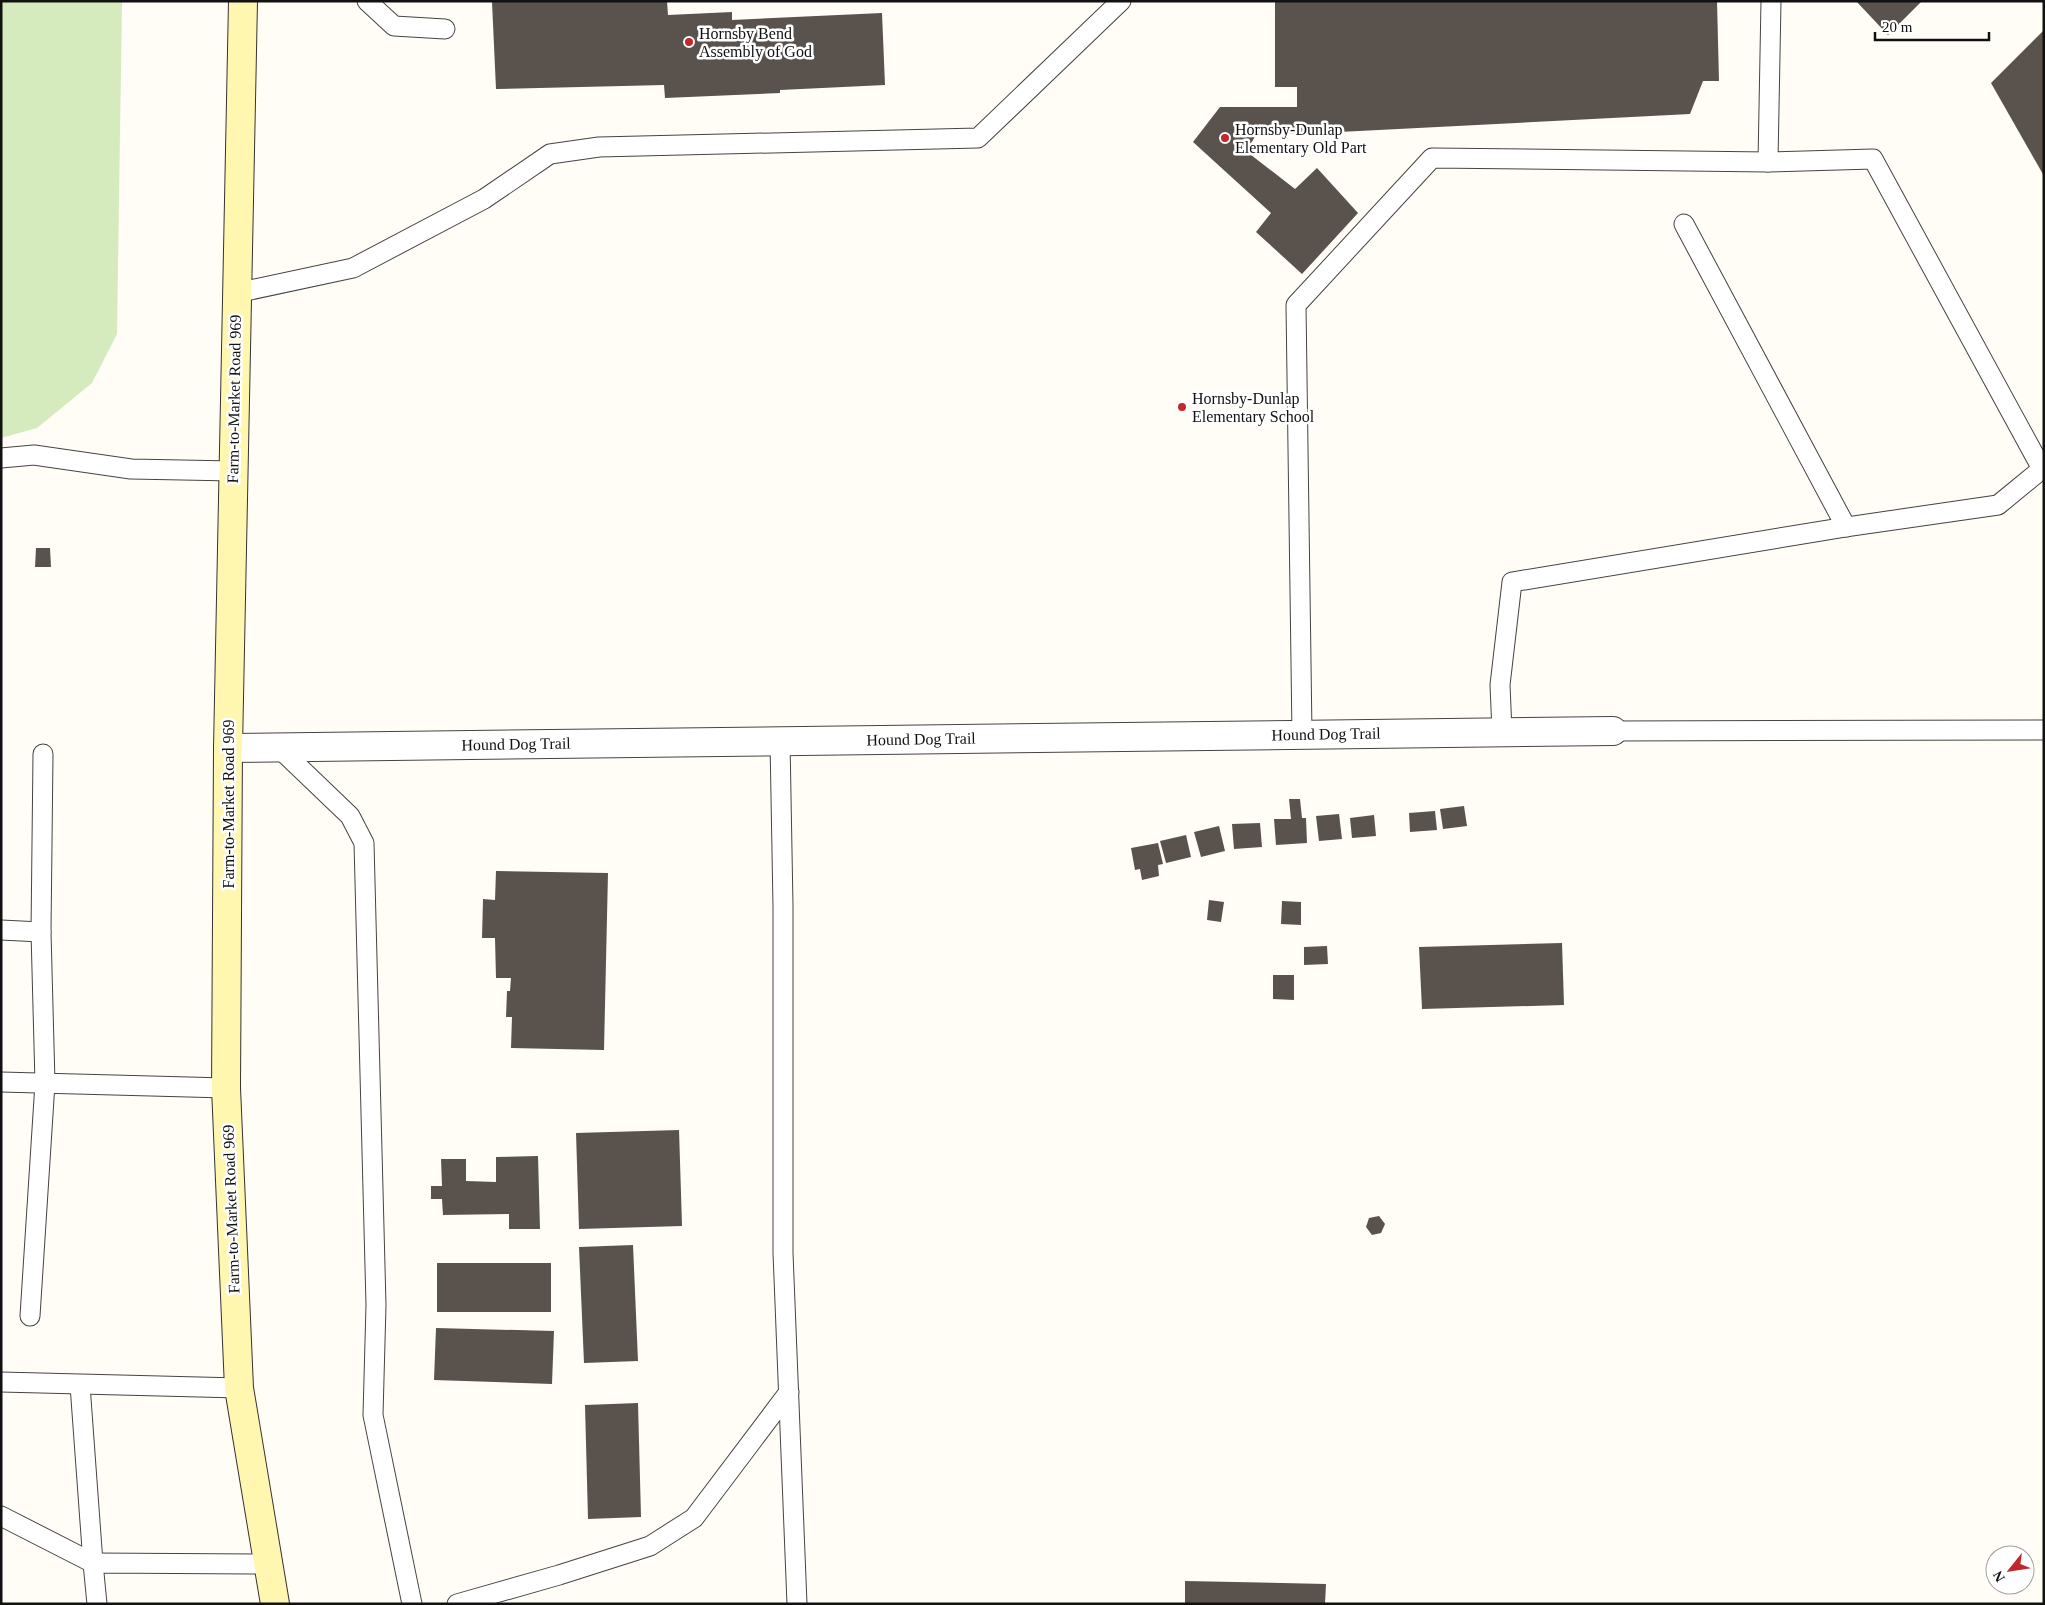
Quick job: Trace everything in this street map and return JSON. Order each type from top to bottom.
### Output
[{"type":"main road","name":"Farm-to-Market Road 969","points":[[243,1],[228,748],[226,1088],[238,1388],[275,1604]]},
{"type":"street","name":"Hound Dog Trail","points":[[228,748],[1613,731]]},
{"type":"lane","points":[[367,1],[394,26],[445,29]]},
{"type":"lane","points":[[236,293],[353,268],[484,199],[550,154],[599,147],[978,138],[1121,1]]},
{"type":"lane","points":[[1768,162],[1771,1]]},
{"type":"lane","points":[[1302,734],[1296,305],[1432,158],[1768,162],[1873,159],[2042,469],[1998,505],[1846,527],[1512,582],[1500,685],[1502,731]]},
{"type":"lane","points":[[1684,224],[1846,527]]},
{"type":"lane","points":[[1,458],[34,455],[131,470],[233,471]]},
{"type":"lane","points":[[1613,731],[2044,730]]},
{"type":"lane","points":[[780,741],[783,906],[783,1253],[797,1604]]},
{"type":"lane","points":[[278,747],[350,816],[364,842],[376,1295],[373,1415],[412,1604]]},
{"type":"lane","points":[[30,1316],[45,1083],[41,932],[43,754]]},
{"type":"lane","points":[[1,930],[41,932]]},
{"type":"lane","points":[[1,1082],[226,1088]]},
{"type":"lane","points":[[1,1382],[238,1388]]},
{"type":"lane","points":[[80,1385],[97,1604]]},
{"type":"lane","points":[[457,1604],[559,1575],[650,1546],[694,1518],[789,1392]]},
{"type":"lane","points":[[1,1516],[93,1563],[267,1564]]},
{"type":"green space","points":[[1,1],[122,1],[117,334],[92,383],[37,428],[1,438]]},
{"type":"building","name":"Hornsby Bend Assembly of God","points":[[667,1],[668,15],[732,12],[732,20],[882,13],[885,85],[780,90],[780,93],[665,98],[664,85],[496,89],[492,2]]},
{"type":"building","name":"Hornsby-Dunlap Elementary Old Part","points":[[1275,1],[1717,1],[1719,81],[1703,81],[1690,114],[1300,134],[1258,132],[1246,151],[1295,189],[1317,168],[1358,213],[1302,274],[1256,232],[1271,213],[1193,142],[1220,107],[1297,107],[1297,87],[1275,87]]},
{"type":"building","points":[[1856,1],[1922,1],[1888,35]]},
{"type":"building","points":[[2044,30],[2044,176],[1991,83]]},
{"type":"building","points":[[36,548],[50,548],[51,567],[35,567]]},
{"type":"building","points":[[1289,799],[1300,799],[1302,818],[1306,818],[1307,843],[1276,845],[1274,819],[1291,819]]},
{"type":"building","points":[[1464,806],[1467,826],[1443,829],[1440,809]]},
{"type":"building","points":[[1435,811],[1437,830],[1410,832],[1409,813]]},
{"type":"building","points":[[1339,814],[1342,839],[1319,841],[1316,816]]},
{"type":"building","points":[[1374,815],[1376,836],[1352,838],[1350,818]]},
{"type":"building","points":[[1260,823],[1262,847],[1234,849],[1232,824]]},
{"type":"building","points":[[1219,826],[1225,851],[1201,857],[1194,832]]},
{"type":"building","points":[[1186,835],[1191,857],[1166,863],[1160,841]]},
{"type":"building","points":[[1158,843],[1163,864],[1158,865],[1159,876],[1142,880],[1140,869],[1135,870],[1131,848]]},
{"type":"building","points":[[496,871],[608,873],[604,1050],[511,1048],[512,1017],[506,1017],[507,991],[510,991],[511,978],[496,978],[495,938],[482,938],[483,899],[495,900]]},
{"type":"building","points":[[1209,900],[1224,902],[1221,922],[1207,920]]},
{"type":"building","points":[[1282,901],[1301,902],[1301,925],[1281,924]]},
{"type":"building","points":[[1562,943],[1564,1005],[1422,1009],[1419,947]]},
{"type":"building","points":[[1327,946],[1328,964],[1304,965],[1304,947]]},
{"type":"building","points":[[1273,975],[1294,975],[1294,1000],[1273,999]]},
{"type":"building","points":[[679,1130],[682,1226],[579,1229],[576,1133]]},
{"type":"building","points":[[538,1156],[540,1229],[509,1229],[509,1214],[443,1215],[442,1199],[431,1199],[431,1186],[442,1186],[441,1159],[466,1159],[466,1181],[496,1182],[496,1157]]},
{"type":"building","points":[[1379,1216],[1385,1224],[1381,1233],[1372,1235],[1366,1227],[1369,1218]]},
{"type":"building","points":[[633,1245],[638,1361],[584,1363],[579,1247]]},
{"type":"building","points":[[437,1263],[551,1263],[551,1312],[437,1312]]},
{"type":"building","points":[[436,1328],[554,1331],[552,1384],[434,1380]]},
{"type":"building","points":[[638,1403],[641,1517],[588,1519],[585,1405]]},
{"type":"building","points":[[1185,1581],[1326,1584],[1325,1604],[1185,1604]]},
{"type":"place","name":"Hornsby Bend Assembly of God","points":[[689,42]]},
{"type":"place","name":"Hornsby-Dunlap Elementary Old Part","points":[[1225,138]]},
{"type":"place","name":"Hornsby-Dunlap Elementary School","points":[[1182,407]]}]
